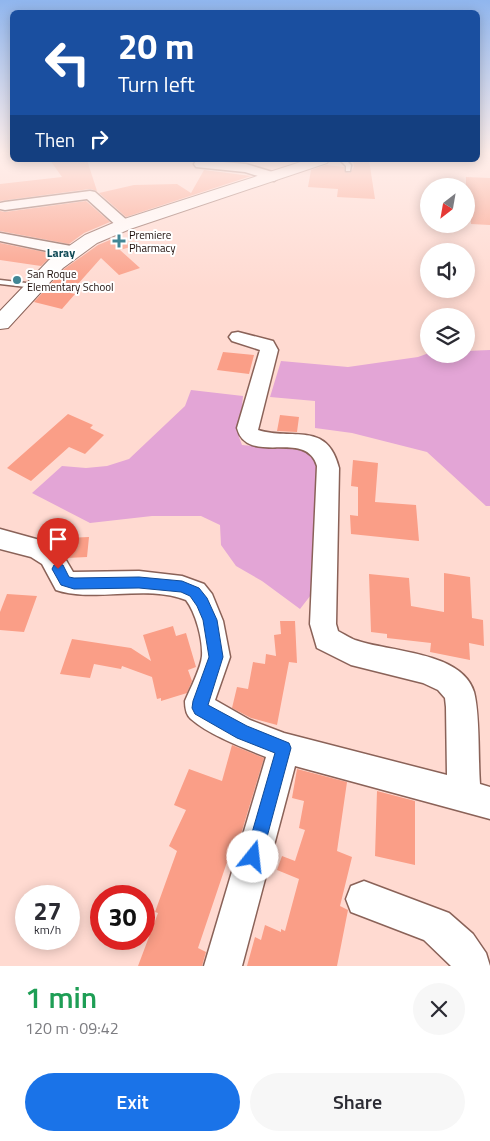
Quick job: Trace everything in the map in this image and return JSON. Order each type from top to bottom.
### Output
[{"type":"street","points":[[5,206],[66,198]]},
{"type":"street","points":[[93,198],[124,225]]},
{"type":"street","points":[[0,323],[56,264],[92,238],[124,225],[208,198]]},
{"type":"street","points":[[0,237],[71,252]]},
{"type":"street","points":[[0,539],[38,549],[51,557],[65,582],[74,584],[139,582],[182,587],[195,592],[210,620],[216,657],[200,701],[200,708],[242,732],[284,748],[477,800],[459,692],[448,680],[427,670],[351,652],[327,639],[323,624],[328,468],[322,452],[312,443],[257,440],[249,435],[247,428],[270,350],[267,345],[261,342],[238,337]]},
{"type":"street","points":[[223,966],[284,748]]},
{"type":"street","points":[[364,899],[436,926],[460,947],[473,966]]},
{"type":"lane","points":[[0,282],[35,286]]},
{"type":"shaded area","points":[[490,350],[490,506],[486,506],[427,452],[352,433],[315,428],[315,401],[270,397],[281,361],[348,367],[420,356],[420,363],[475,363],[475,351]]},
{"type":"shaded area","points":[[191,390],[243,396],[239,437],[242,445],[304,450],[318,463],[314,591],[300,609],[262,581],[236,566],[221,545],[220,525],[201,516],[152,516],[90,523],[32,493],[62,466],[86,468],[107,466],[129,459],[185,406]]},
{"type":"building","points":[[0,198],[22,198],[0,201]]},
{"type":"building","points":[[105,198],[184,198],[126,217]]},
{"type":"building","points":[[475,198],[490,198],[490,225],[475,224]]},
{"type":"building","points":[[86,201],[110,222],[84,233],[69,244],[0,231],[0,211],[5,212]]},
{"type":"building","points":[[117,237],[134,246],[120,250],[140,268],[119,275],[101,258],[70,293],[75,294],[62,309],[34,302],[64,269],[98,245]]},
{"type":"building","points":[[0,243],[54,254],[41,266],[0,260]]},
{"type":"building","points":[[223,352],[254,355],[249,374],[217,370]]},
{"type":"building","points":[[68,414],[93,425],[90,428],[104,435],[85,454],[69,447],[31,481],[7,468]]},
{"type":"building","points":[[280,415],[299,417],[297,432],[277,431]]},
{"type":"building","points":[[353,460],[378,463],[375,502],[416,505],[419,541],[351,534],[350,515],[358,516],[358,487],[351,486]]},
{"type":"building","points":[[89,537],[87,557],[67,558],[65,555],[67,538]]},
{"type":"building","points":[[444,573],[470,577],[472,618],[483,620],[484,646],[469,643],[470,660],[430,652],[431,643],[387,638],[387,634],[371,632],[369,574],[409,578],[411,606],[444,612]]},
{"type":"building","points":[[7,594],[37,596],[24,632],[0,630],[0,612]]},
{"type":"building","points":[[280,621],[295,621],[297,663],[289,662],[277,725],[251,718],[232,708],[237,687],[248,689],[253,662],[265,664],[266,654],[276,656],[274,635],[281,634]]},
{"type":"building","points":[[173,626],[176,636],[186,633],[196,667],[188,670],[192,681],[187,693],[161,701],[161,698],[157,699],[152,677],[122,666],[121,669],[94,664],[90,678],[60,674],[72,639],[131,648],[151,661],[143,635]]},
{"type":"building","points":[[232,745],[264,758],[238,844],[230,863],[227,862],[198,948],[206,952],[202,966],[138,966],[144,950],[155,950],[155,921],[158,913],[155,912],[177,851],[169,846],[186,810],[174,805],[189,769],[222,781]]},
{"type":"building","points":[[297,769],[347,782],[337,851],[352,857],[340,906],[348,910],[337,966],[247,966],[255,937],[261,940],[265,925],[281,932],[281,929],[285,931],[299,879],[277,870],[282,856],[295,861],[305,830],[299,828],[304,801],[292,798]]},
{"type":"building","points":[[377,791],[415,801],[415,865],[375,856]]},
{"type":"place","name":"Premiere Pharmacy","points":[[119,241]]},
{"type":"place","name":"San Roque Elementary School","points":[[17,280]]},
{"type":"district","name":"Laray","points":[[61,252]]},
{"type":"route","points":[[58,569],[65,582],[74,584],[139,582],[182,587],[195,592],[202,602],[210,620],[216,657],[200,701],[200,708],[242,732],[284,748],[253,857]]}]
